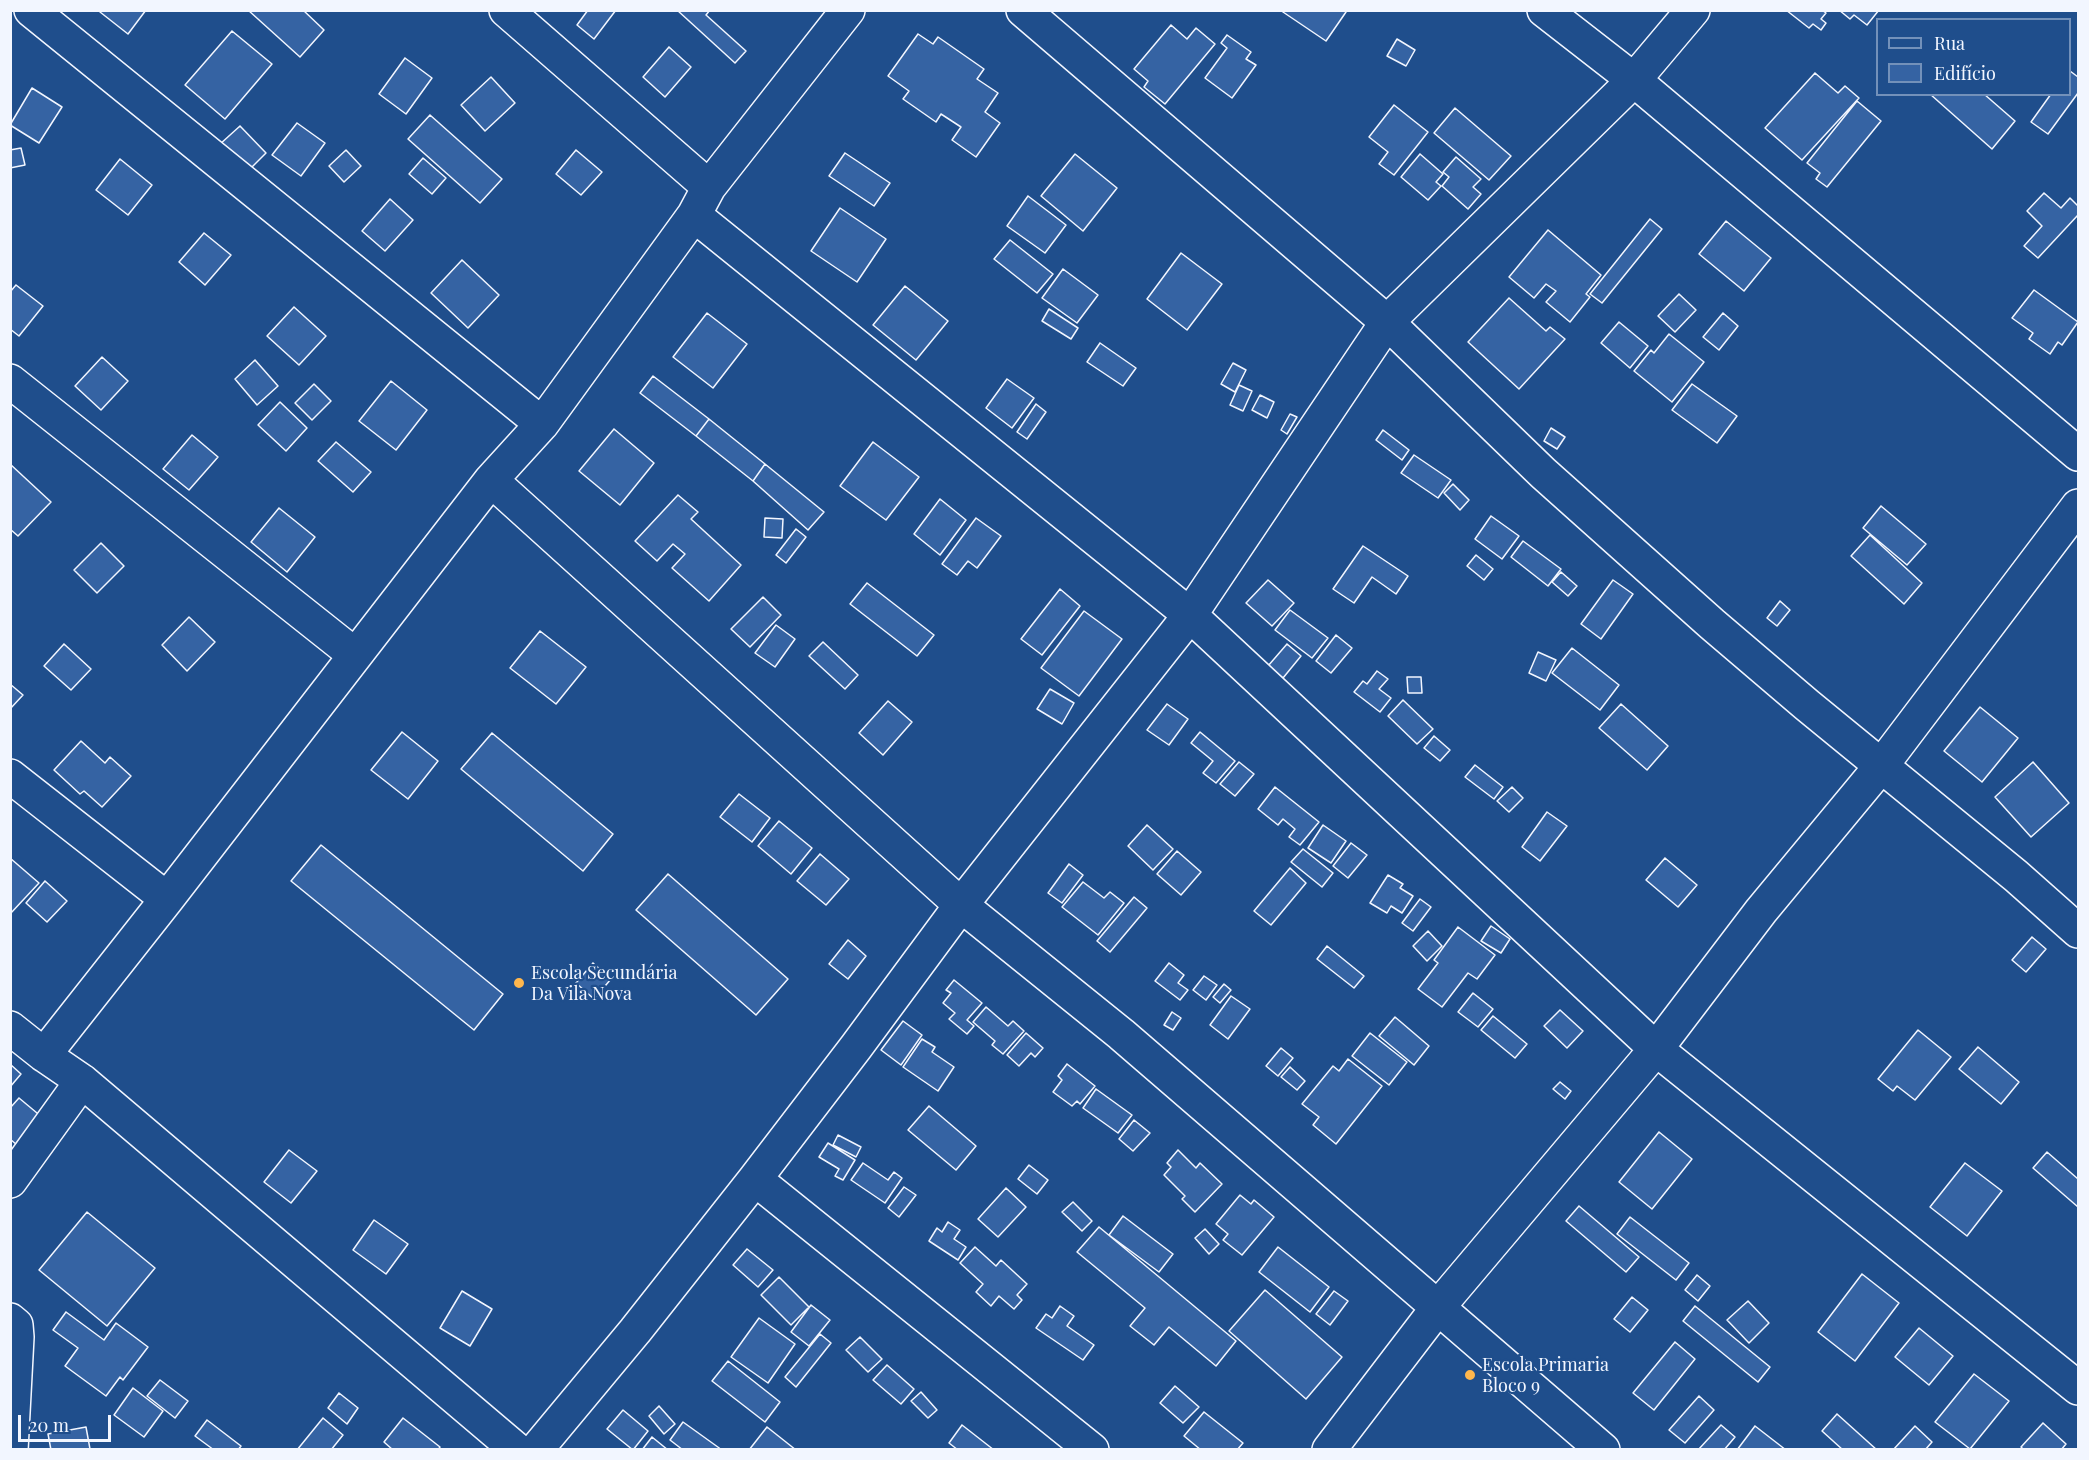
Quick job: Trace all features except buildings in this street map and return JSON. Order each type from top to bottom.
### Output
[{"type":"street","points":[[31,10],[542,424]]},
{"type":"street","points":[[506,10],[702,201],[1190,615],[1656,1049],[2079,1388]]},
{"type":"street","points":[[44,1055],[167,900],[491,480],[542,424],[702,201],[848,10]]},
{"type":"street","points":[[1023,10],[1387,322],[1543,473],[1712,624],[2079,931]]},
{"type":"street","points":[[1544,10],[1634,80],[2079,454]]},
{"type":"street","points":[[536,1449],[635,1331],[755,1179],[961,905],[1190,615],[1387,322],[1634,80],[1693,10]]},
{"type":"street","points":[[10,381],[355,656]]},
{"type":"street","points":[[491,480],[961,905],[1121,1034],[1603,1449]]},
{"type":"street","points":[[1329,1449],[1438,1306],[1656,1049],[1761,911],[1881,765],[2079,506]]},
{"type":"street","points":[[10,776],[167,900]]},
{"type":"street","points":[[10,1028],[82,1081],[517,1449]]},
{"type":"street","points":[[10,1181],[82,1081]]},
{"type":"street","points":[[755,1179],[1092,1449]]},
{"type":"street","points":[[10,1320],[16,1325],[17,1337],[11,1449]]},
{"type":"place","name":"Escola Secundária Da Vila Nova","points":[[519,983]]},
{"type":"place","name":"Escola Primaria Bloco 9","points":[[1470,1375]]}]
